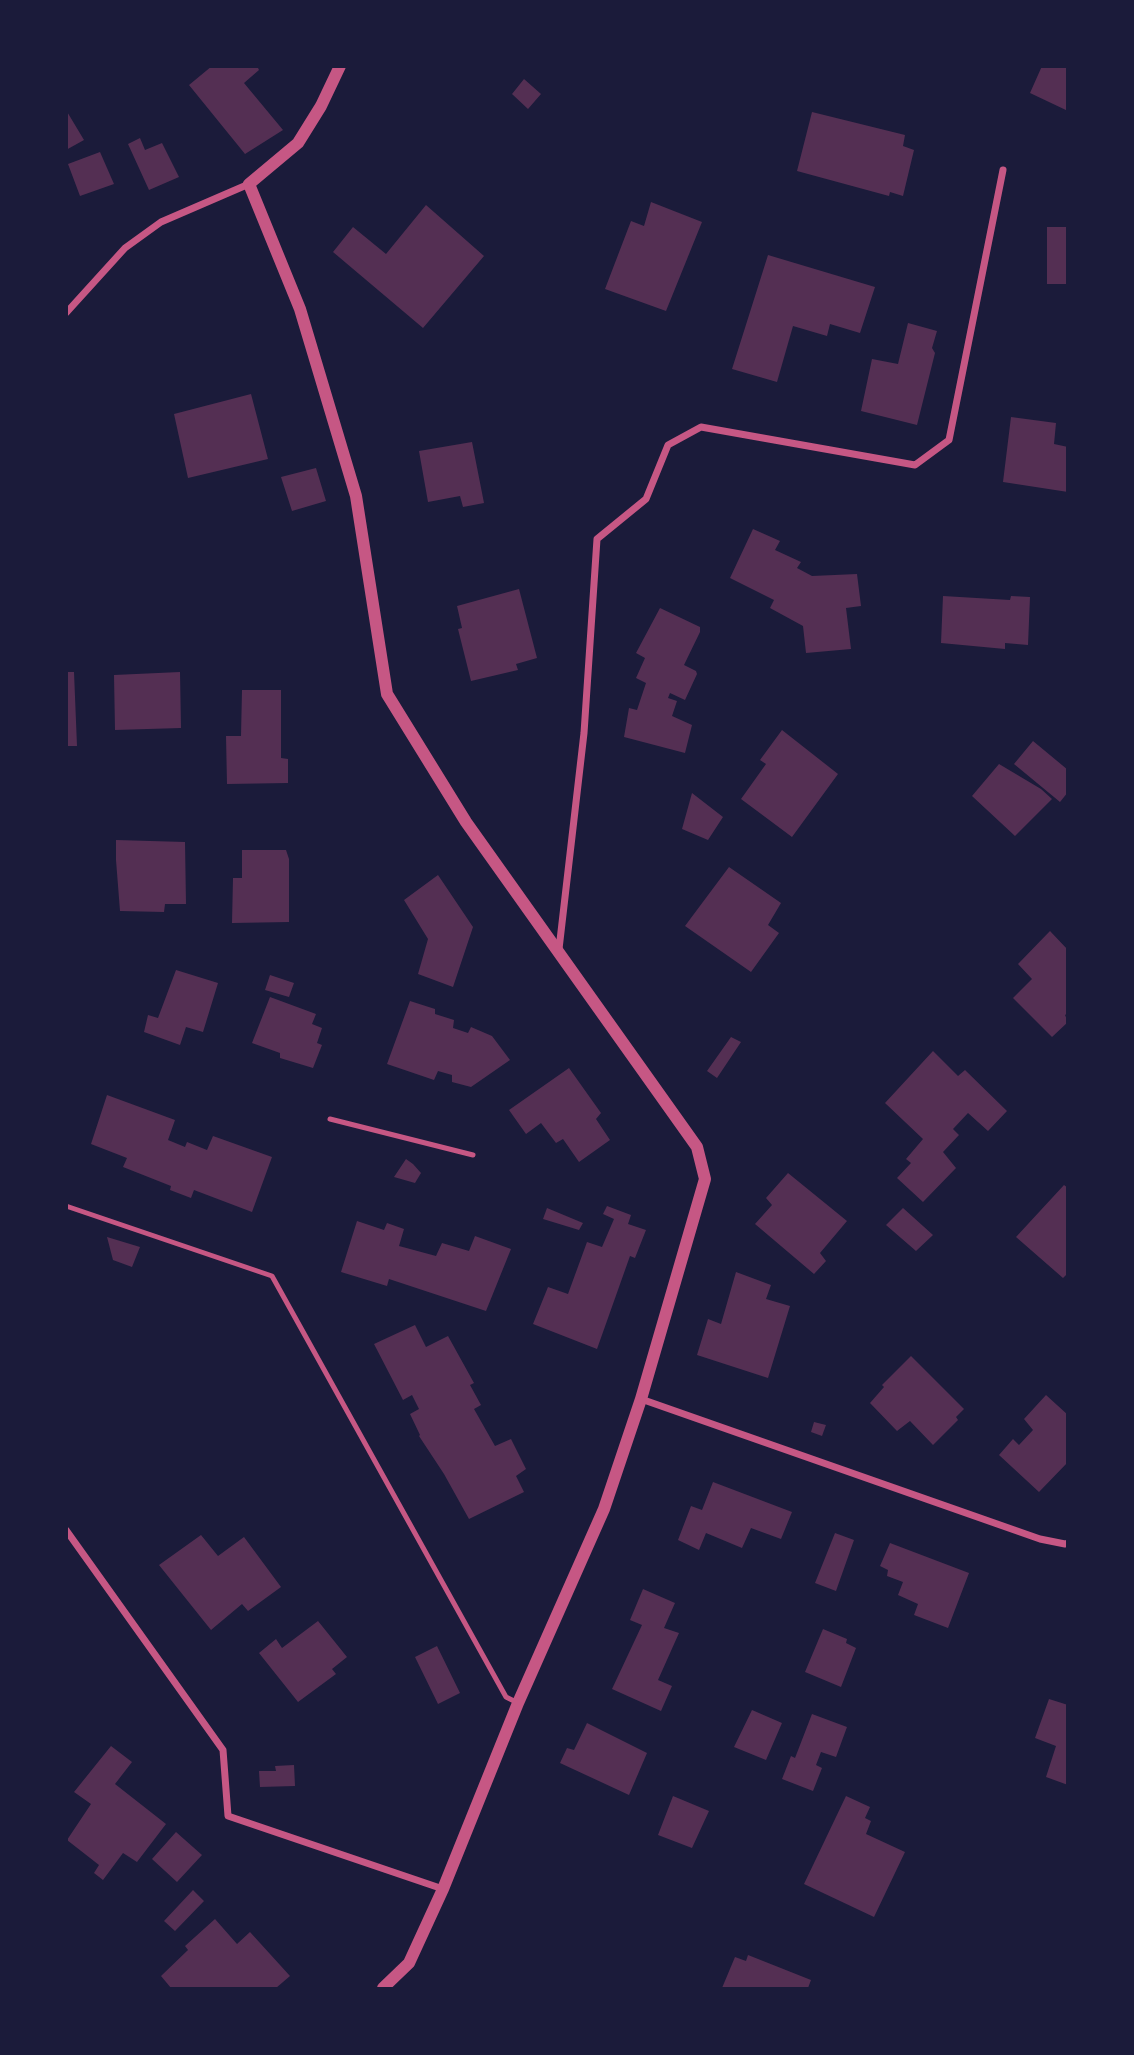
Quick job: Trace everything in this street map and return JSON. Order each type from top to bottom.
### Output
[{"type":"street","points":[[66,313],[125,248],[161,222],[249,184],[298,143],[321,106],[340,66]]},
{"type":"street","points":[[558,953],[584,733],[597,539],[646,499],[668,445],[701,427],[915,465],[949,440],[1003,170]]},
{"type":"street","points":[[249,184],[300,309],[356,496],[387,694],[466,822],[697,1147],[705,1179],[641,1399],[604,1509],[518,1703],[443,1889],[409,1963],[383,1989]]},
{"type":"street","points":[[641,1399],[1041,1539],[1068,1543]]},
{"type":"street","points":[[66,1530],[223,1750],[228,1816],[443,1889]]},
{"type":"lane","points":[[330,1119],[472,1156]]},
{"type":"lane","points":[[66,1206],[272,1276],[506,1697],[518,1703]]},
{"type":"building","points":[[212,66],[257,66],[259,70],[244,83],[283,130],[245,154],[189,85]]},
{"type":"building","points":[[1042,66],[1068,66],[1068,111],[1030,93]]},
{"type":"building","points":[[524,79],[541,94],[528,109],[512,94]]},
{"type":"building","points":[[66,110],[84,140],[66,150]]},
{"type":"building","points":[[812,112],[905,135],[903,146],[914,150],[903,196],[890,192],[889,196],[797,171]]},
{"type":"building","points":[[140,138],[145,150],[162,143],[179,177],[149,190],[128,144]]},
{"type":"building","points":[[100,152],[114,184],[80,196],[68,164]]},
{"type":"building","points":[[651,202],[702,222],[666,311],[605,289],[631,221],[644,226]]},
{"type":"building","points":[[426,205],[484,256],[423,328],[333,252],[353,227],[386,254]]},
{"type":"building","points":[[1047,227],[1068,227],[1068,284],[1047,284]]},
{"type":"building","points":[[768,255],[875,287],[860,333],[830,324],[827,336],[793,326],[777,382],[732,369]]},
{"type":"building","points":[[908,323],[937,331],[932,348],[935,353],[917,425],[861,411],[872,359],[898,364]]},
{"type":"building","points":[[251,394],[268,459],[188,478],[174,414]]},
{"type":"building","points":[[1011,417],[1056,423],[1054,444],[1068,447],[1068,492],[1003,482]]},
{"type":"building","points":[[472,442],[484,503],[463,507],[460,496],[428,502],[419,451]]},
{"type":"building","points":[[316,468],[326,501],[292,511],[281,477]]},
{"type":"building","points":[[753,529],[780,541],[775,550],[801,562],[797,568],[812,576],[857,574],[861,606],[846,608],[851,649],[806,653],[803,626],[770,608],[774,600],[730,578]]},
{"type":"building","points":[[519,589],[537,658],[516,664],[518,670],[471,681],[458,629],[462,628],[457,606]]},
{"type":"building","points":[[943,596],[1010,600],[1011,596],[1030,597],[1028,645],[1005,643],[1005,649],[941,643]]},
{"type":"building","points":[[660,608],[700,627],[684,665],[697,674],[685,700],[670,693],[668,698],[677,701],[672,716],[692,725],[685,753],[624,737],[629,708],[637,710],[646,683],[636,678],[645,658],[636,653]]},
{"type":"building","points":[[66,672],[74,672],[77,746],[66,746]]},
{"type":"building","points":[[180,672],[181,728],[115,730],[114,675]]},
{"type":"building","points":[[242,690],[281,690],[281,758],[288,759],[288,783],[227,784],[226,736],[241,736]]},
{"type":"building","points":[[782,730],[838,774],[792,837],[741,799],[766,764],[760,760]]},
{"type":"building","points":[[1033,741],[1068,770],[1068,792],[1060,802],[1014,764]]},
{"type":"building","points":[[999,764],[1041,789],[1052,799],[1015,836],[972,796]]},
{"type":"building","points":[[692,793],[723,817],[708,840],[682,829]]},
{"type":"building","points":[[116,840],[185,842],[186,904],[165,904],[164,912],[120,911]]},
{"type":"building","points":[[242,850],[286,850],[289,859],[289,922],[232,923],[233,878],[242,878]]},
{"type":"building","points":[[729,867],[781,903],[768,925],[779,933],[751,972],[685,926]]},
{"type":"building","points":[[438,875],[473,927],[453,987],[418,974],[428,939],[404,900]]},
{"type":"building","points":[[1050,931],[1068,950],[1068,1013],[1065,1015],[1068,1022],[1052,1037],[1013,998],[1032,979],[1018,964]]},
{"type":"building","points":[[176,970],[218,983],[203,1032],[186,1027],[180,1045],[144,1032],[148,1015],[158,1018]]},
{"type":"building","points":[[270,975],[294,983],[289,997],[265,990]]},
{"type":"building","points":[[270,997],[316,1014],[312,1024],[322,1028],[317,1043],[322,1045],[313,1068],[280,1058],[280,1053],[252,1043]]},
{"type":"building","points":[[410,1001],[435,1009],[435,1014],[454,1020],[453,1028],[468,1033],[471,1027],[492,1036],[510,1060],[471,1087],[452,1082],[452,1075],[438,1071],[434,1080],[387,1064]]},
{"type":"building","points":[[731,1037],[741,1042],[717,1078],[707,1071]]},
{"type":"building","points":[[933,1051],[958,1076],[965,1070],[1007,1111],[988,1131],[968,1113],[953,1129],[959,1135],[943,1152],[956,1168],[923,1202],[897,1178],[911,1163],[906,1159],[923,1139],[885,1103]]},
{"type":"building","points":[[569,1068],[601,1113],[596,1119],[610,1140],[579,1162],[563,1139],[556,1143],[541,1123],[526,1134],[509,1110]]},
{"type":"building","points":[[107,1095],[175,1120],[168,1140],[185,1147],[187,1142],[207,1150],[213,1136],[272,1157],[252,1212],[194,1190],[191,1198],[170,1190],[171,1186],[123,1167],[127,1158],[91,1144]]},
{"type":"building","points":[[406,1159],[421,1173],[415,1183],[394,1177]]},
{"type":"building","points":[[788,1173],[847,1221],[820,1253],[826,1261],[814,1274],[755,1224],[772,1205],[766,1198]]},
{"type":"building","points":[[1064,1185],[1068,1188],[1068,1273],[1063,1278],[1016,1237]]},
{"type":"building","points":[[607,1206],[631,1215],[628,1224],[646,1230],[635,1258],[630,1256],[597,1349],[533,1324],[548,1287],[568,1294],[587,1242],[602,1247],[614,1219],[603,1214]]},
{"type":"building","points":[[547,1208],[583,1223],[579,1230],[543,1219]]},
{"type":"building","points":[[903,1208],[933,1235],[916,1251],[886,1225]]},
{"type":"building","points":[[357,1221],[384,1230],[387,1223],[404,1229],[399,1246],[436,1256],[442,1243],[469,1251],[475,1236],[511,1249],[486,1311],[389,1279],[387,1286],[341,1272]]},
{"type":"building","points":[[107,1237],[140,1247],[132,1267],[113,1260]]},
{"type":"building","points":[[736,1272],[771,1285],[766,1299],[790,1306],[768,1378],[697,1355],[708,1319],[721,1324]]},
{"type":"building","points":[[415,1325],[426,1347],[448,1336],[474,1383],[470,1385],[481,1405],[474,1409],[495,1446],[511,1439],[526,1469],[516,1476],[524,1492],[469,1519],[419,1436],[410,1414],[419,1409],[412,1395],[403,1400],[374,1344]]},
{"type":"building","points":[[911,1356],[964,1409],[956,1417],[958,1420],[933,1445],[910,1421],[897,1431],[870,1403],[884,1387],[882,1385]]},
{"type":"building","points":[[1046,1395],[1068,1415],[1068,1462],[1039,1492],[999,1455],[1013,1439],[1019,1445],[1033,1430],[1024,1419]]},
{"type":"building","points":[[814,1422],[826,1425],[822,1436],[811,1432]]},
{"type":"building","points":[[713,1482],[792,1512],[781,1539],[751,1528],[742,1548],[706,1533],[699,1550],[678,1540],[691,1506],[702,1510]]},
{"type":"building","points":[[835,1533],[854,1540],[836,1591],[815,1583]]},
{"type":"building","points":[[201,1535],[218,1556],[244,1537],[281,1587],[248,1611],[242,1604],[211,1630],[159,1565]]},
{"type":"building","points":[[890,1543],[969,1573],[948,1628],[914,1615],[918,1604],[898,1595],[903,1582],[887,1576],[888,1570],[880,1566]]},
{"type":"building","points":[[643,1589],[675,1603],[664,1628],[679,1633],[658,1680],[672,1686],[661,1711],[612,1689],[642,1625],[630,1620]]},
{"type":"building","points":[[318,1621],[347,1657],[332,1669],[336,1674],[298,1702],[259,1653],[276,1639],[282,1648]]},
{"type":"building","points":[[823,1629],[847,1639],[846,1643],[856,1648],[841,1687],[805,1672]]},
{"type":"building","points":[[437,1646],[460,1693],[438,1704],[415,1657]]},
{"type":"building","points":[[1049,1699],[1068,1705],[1068,1785],[1046,1777],[1056,1746],[1035,1738]]},
{"type":"building","points":[[752,1710],[782,1723],[766,1760],[734,1747]]},
{"type":"building","points":[[812,1714],[847,1727],[836,1757],[821,1752],[816,1765],[822,1768],[813,1791],[782,1779],[791,1756],[795,1758]]},
{"type":"building","points":[[587,1723],[647,1753],[629,1795],[560,1763],[567,1748],[574,1750]]},
{"type":"building","points":[[111,1746],[132,1762],[115,1784],[166,1824],[137,1862],[123,1853],[103,1880],[94,1873],[99,1865],[67,1840],[91,1804],[74,1792]]},
{"type":"building","points":[[294,1765],[295,1786],[260,1787],[259,1771],[276,1771],[275,1766]]},
{"type":"building","points":[[673,1796],[709,1811],[692,1848],[658,1835]]},
{"type":"building","points":[[846,1796],[870,1807],[865,1818],[871,1821],[866,1834],[905,1852],[874,1917],[804,1884]]},
{"type":"building","points":[[176,1832],[202,1855],[177,1882],[152,1859]]},
{"type":"building","points":[[193,1890],[204,1901],[175,1931],[164,1921]]},
{"type":"building","points":[[215,1919],[237,1944],[250,1932],[290,1976],[276,1988],[171,1988],[161,1976],[188,1950],[185,1946]]},
{"type":"building","points":[[748,1955],[811,1980],[808,1988],[722,1988],[735,1957],[746,1961]]}]
